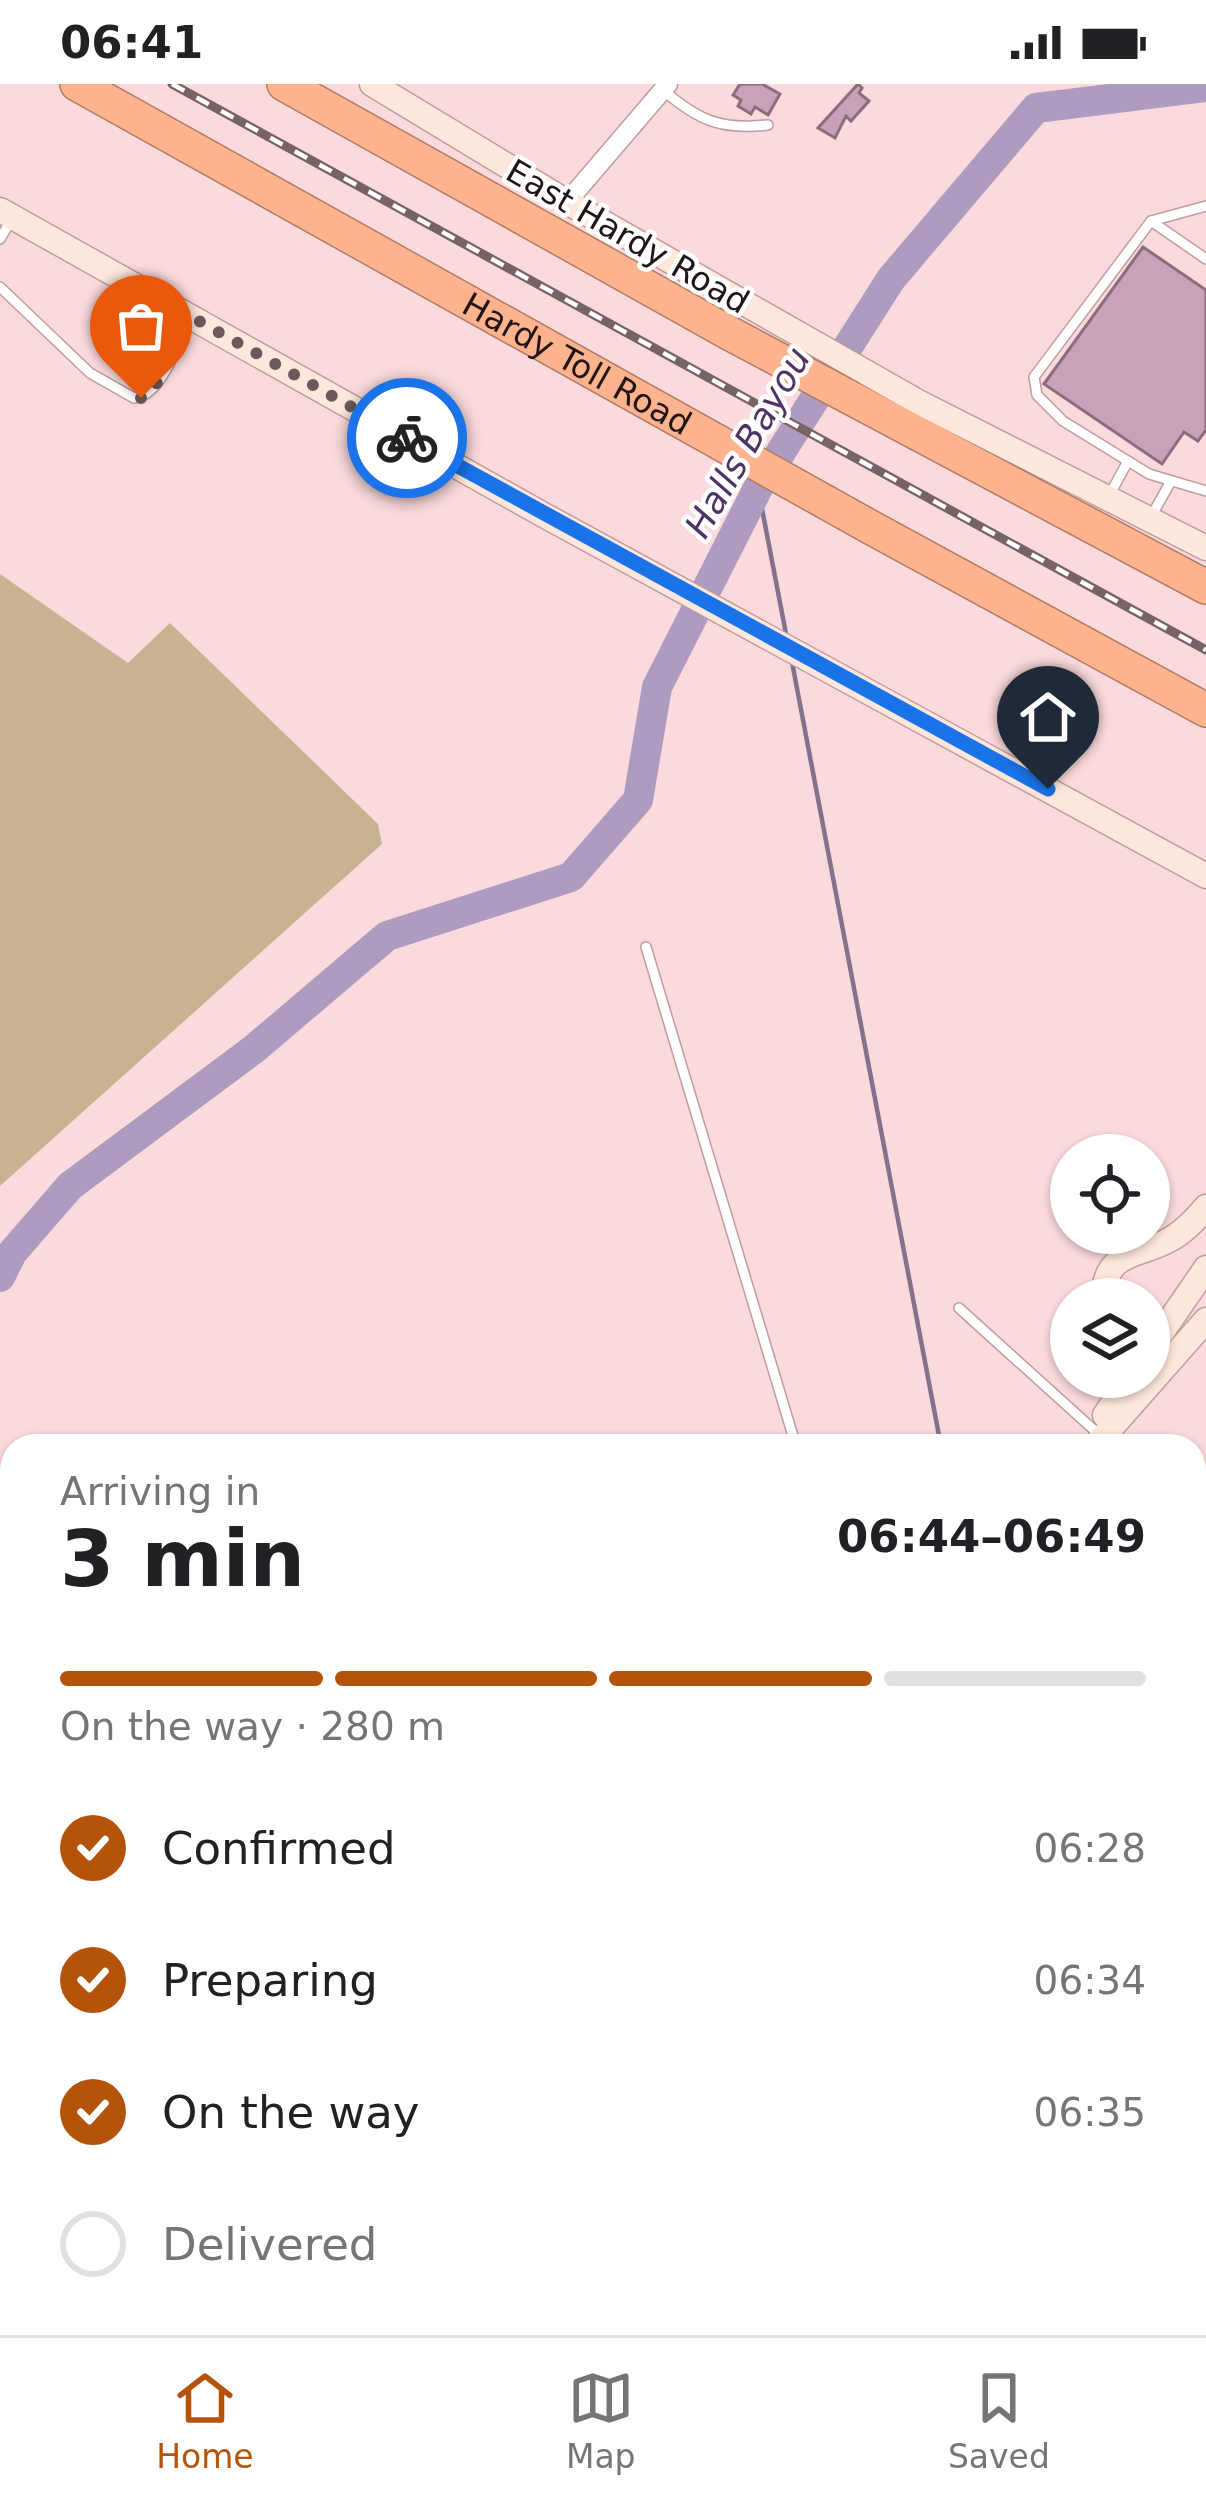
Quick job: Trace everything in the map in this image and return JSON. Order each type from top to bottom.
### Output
[{"type":"highway","name":"Hardy Toll Road","points":[[76,84],[1206,710]]},
{"type":"highway","points":[[284,84],[729,333],[1206,587]]},
{"type":"highway","points":[[314,84],[498,201]]},
{"type":"main road","name":"East Hardy Road","points":[[372,84],[567,202],[918,402],[1206,548]]},
{"type":"main road","points":[[4,222],[190,316],[1206,876]]},
{"type":"main road","points":[[1108,1278],[1121,1258],[1166,1242],[1206,1207]]},
{"type":"main road","points":[[1170,1331],[1206,1268]]},
{"type":"main road","points":[[1170,1347],[1206,1320]]},
{"type":"main road","points":[[1094,1434],[1118,1398]]},
{"type":"main road","points":[[1095,1434],[1124,1398]]},
{"type":"street","points":[[567,202],[666,87]]},
{"type":"lane","points":[[666,87],[703,119],[734,129],[768,125]]},
{"type":"lane","points":[[1206,206],[1151,221],[1034,377],[1036,395],[1053,413],[1171,482],[1206,490]]},
{"type":"lane","points":[[1151,221],[1206,259]]},
{"type":"lane","points":[[0,287],[90,373],[134,398],[148,394],[157,383],[190,316]]},
{"type":"lane","points":[[1108,499],[1128,460]]},
{"type":"lane","points":[[1149,519],[1171,482]]},
{"type":"lane","points":[[646,947],[792,1434]]},
{"type":"lane","points":[[959,1308],[1083,1434]]},
{"type":"shaded area","points":[[0,574],[128,663],[170,623],[378,824],[382,844],[0,1186]]},
{"type":"building","points":[[740,84],[762,84],[780,94],[768,115],[755,107],[751,114],[738,106],[741,100],[733,95]]},
{"type":"building","points":[[858,84],[859,93],[869,101],[851,121],[846,116],[835,138],[818,128]]},
{"type":"building","points":[[1143,247],[1206,290],[1206,430],[1198,441],[1184,432],[1162,464],[1044,384]]},
{"type":"waterway","name":"Halls Bayou","points":[[0,1277],[12,1253],[70,1186],[254,1049],[387,936],[571,877],[638,800],[657,687],[758,488],[891,279],[1036,108],[1206,87]]},
{"type":"waterway","points":[[758,488],[787,639]]},
{"type":"waterway","points":[[792,662],[939,1434]]},
{"type":"railway","points":[[172,84],[1206,650]]},
{"type":"way so far","points":[[141,398],[157,383],[190,316],[407,438]]},
{"type":"route","points":[[407,438],[1048,789]]}]
